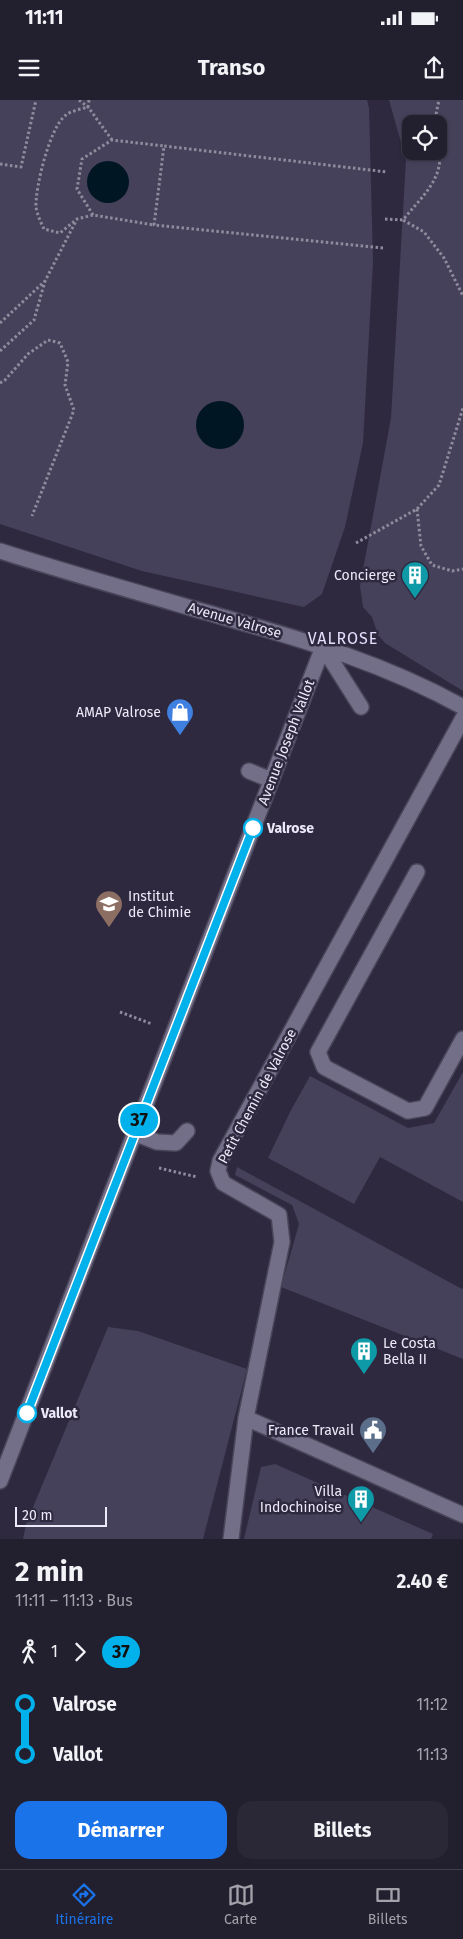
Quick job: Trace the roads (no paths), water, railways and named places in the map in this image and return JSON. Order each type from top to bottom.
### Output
[{"type":"street","name":"Avenue Valrose","points":[[0,551],[323,647],[392,671],[463,707]]},
{"type":"street","points":[[323,647],[362,707]]},
{"type":"street","name":"Avenue Joseph Vallot","points":[[0,1480],[323,647]]},
{"type":"street","name":"Petit Chemin de Valrose","points":[[231,1539],[246,1418],[282,1242],[279,1215],[223,1183],[218,1171],[220,1161],[463,718]]},
{"type":"street","points":[[250,772],[271,780]]},
{"type":"street","points":[[417,872],[318,1052],[324,1067],[408,1111],[426,1108],[463,1039]]},
{"type":"street","points":[[134,1133],[157,1142],[176,1142],[187,1131]]},
{"type":"street","points":[[246,1418],[463,1515]]},
{"type":"water","points":[[108,161],[123,167],[129,182],[123,197],[108,203],[93,197],[87,182],[93,167]]},
{"type":"water","points":[[220,401],[229,403],[237,408],[242,416],[244,425],[242,434],[237,442],[229,447],[220,449],[211,447],[203,442],[198,434],[196,425],[198,416],[203,408],[211,403]]},
{"type":"place","name":"Concierge","points":[[415,599]]},
{"type":"place","name":"AMAP Valrose","points":[[180,736]]},
{"type":"place","name":"Valrose","points":[[253,828]]},
{"type":"place","name":"Institut de Chimie","points":[[109,928]]},
{"type":"place","name":"Le Costa Bella II","points":[[364,1375]]},
{"type":"place","name":"Vallot","points":[[27,1413]]},
{"type":"place","name":"France Travail","points":[[373,1454]]},
{"type":"place","name":"Villa Indochinoise","points":[[361,1523]]},
{"type":"district","name":"VALROSE","points":[[343,638]]}]
